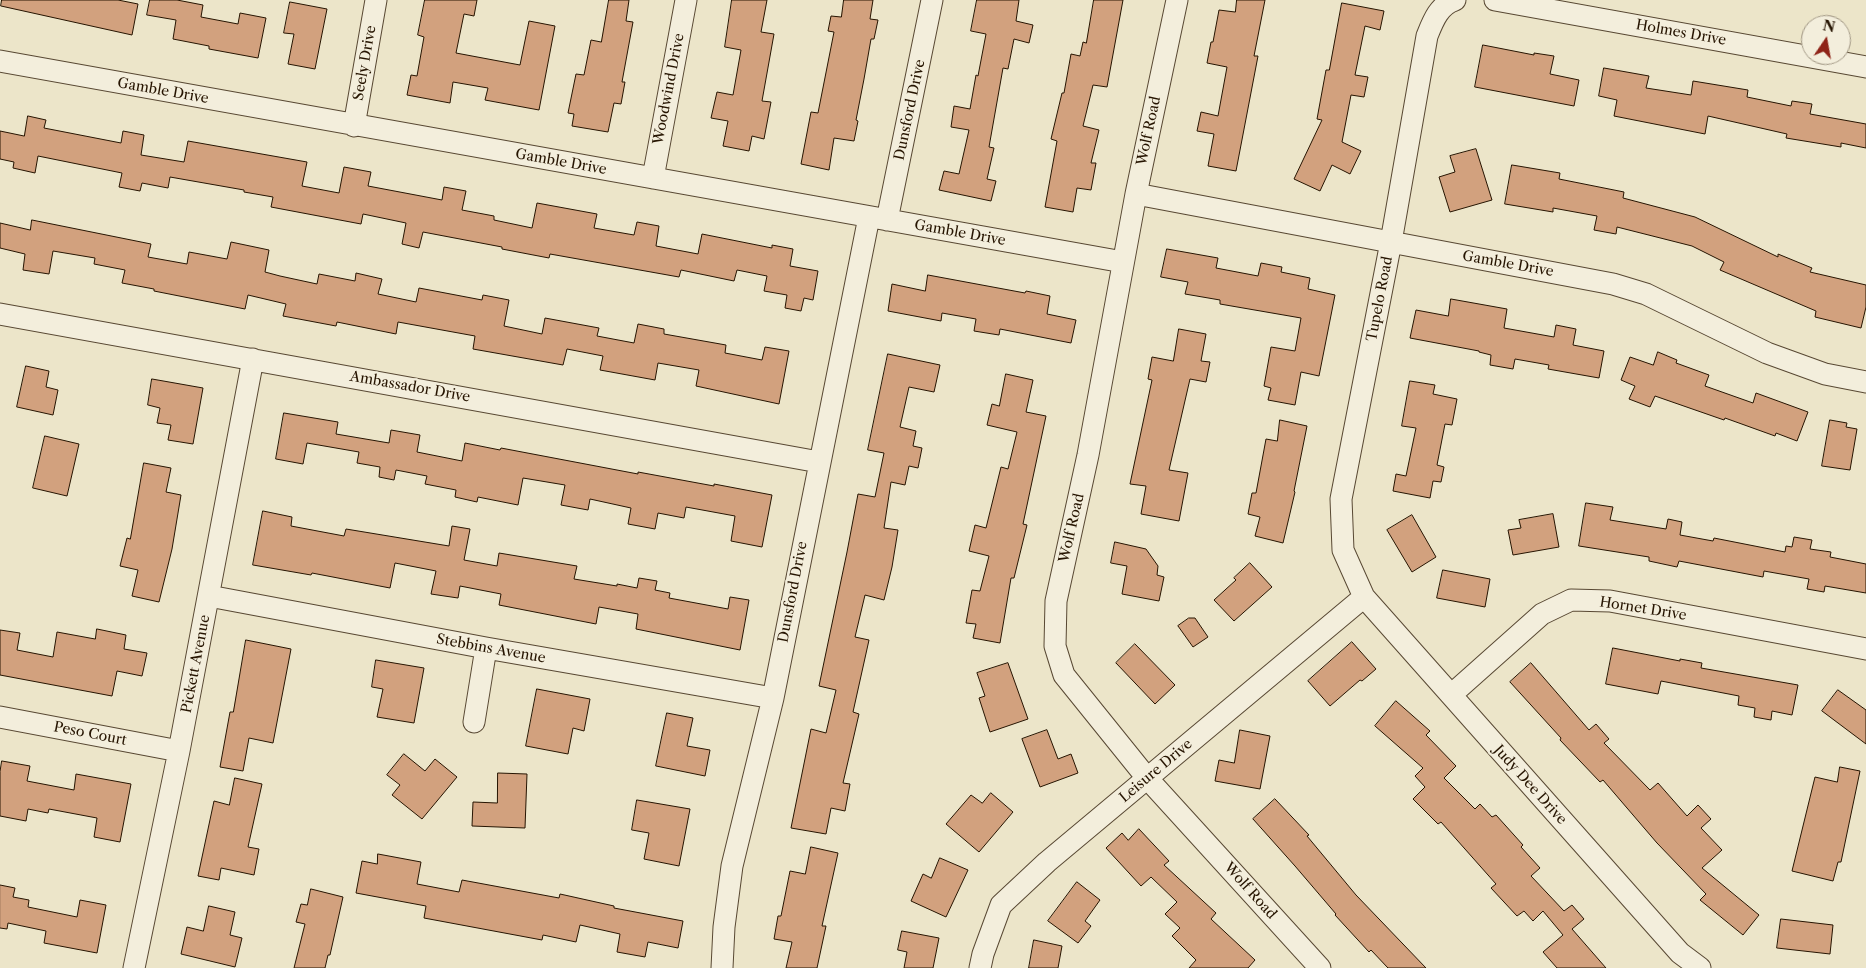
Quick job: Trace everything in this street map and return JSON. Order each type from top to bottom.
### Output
[{"type":"street","name":"Seely Drive","points":[[354,126],[376,0]]},
{"type":"street","name":"Woodwind Drive","points":[[653,178],[686,0]]},
{"type":"street","name":"Dunsford Drive","points":[[722,968],[724,927],[732,866],[773,698],[819,462],[932,0]]},
{"type":"street","name":"Wolf Road","points":[[1177,0],[1136,194],[1088,456],[1056,601],[1055,646],[1064,674],[1147,778],[1320,968]]},
{"type":"street","name":"Holmes Drive","points":[[1495,0],[1866,67]]},
{"type":"street","name":"Tupelo Road","points":[[1364,598],[1343,550],[1341,499],[1391,242],[1427,36],[1435,16],[1451,1]]},
{"type":"street","name":"Gamble Drive","points":[[0,61],[354,126],[1123,262]]},
{"type":"street","name":"Gamble Drive","points":[[1136,194],[1613,284],[1646,294],[1767,353],[1825,374],[1866,382]]},
{"type":"street","name":"Ambassador Drive","points":[[0,314],[819,462]]},
{"type":"street","name":"Pickett Avenue","points":[[134,968],[179,751],[253,359]]},
{"type":"street","name":"Stebbins Avenue","points":[[209,596],[486,648],[773,698]]},
{"type":"street","name":"Judy Dee Drive","points":[[1364,598],[1680,953],[1700,968]]},
{"type":"street","name":"Leisure Drive","points":[[980,968],[983,954],[1001,905],[1047,862],[1364,598]]},
{"type":"street","name":"Hornet Drive","points":[[1451,696],[1542,614],[1571,600],[1610,602],[1866,649]]},
{"type":"street","points":[[474,722],[486,648]]},
{"type":"street","name":"Peso Court","points":[[0,718],[179,751]]},
{"type":"building","points":[[2,0],[118,0],[138,4],[132,35],[1,6]]},
{"type":"building","points":[[150,0],[177,0],[203,5],[201,17],[238,24],[240,13],[266,18],[258,58],[209,49],[209,46],[173,39],[176,20],[147,15]]},
{"type":"building","points":[[425,0],[477,0],[474,16],[464,14],[456,53],[520,65],[529,21],[555,26],[539,110],[485,100],[488,88],[453,82],[450,103],[407,95],[411,75],[417,76],[424,37],[418,35]]},
{"type":"building","points":[[609,0],[629,0],[626,21],[633,22],[622,82],[625,82],[621,104],[614,103],[608,132],[572,126],[574,114],[568,113],[576,74],[584,75],[591,40],[601,42]]},
{"type":"building","points":[[732,0],[767,0],[761,32],[774,34],[762,101],[771,102],[764,139],[752,136],[749,151],[723,146],[728,121],[711,118],[717,92],[733,95],[741,50],[725,47]]},
{"type":"building","points":[[844,0],[873,0],[870,19],[878,20],[874,39],[871,39],[854,141],[834,138],[829,170],[801,164],[811,112],[818,113],[834,32],[828,31],[831,16],[841,17]]},
{"type":"building","points":[[977,0],[1019,0],[1016,21],[1033,25],[1029,43],[1014,39],[1008,69],[1003,68],[989,147],[994,148],[987,179],[996,181],[991,201],[939,190],[944,171],[959,174],[969,130],[951,127],[954,106],[970,109],[976,75],[978,76],[986,34],[971,31]]},
{"type":"building","points":[[1094,0],[1123,0],[1107,87],[1093,85],[1083,126],[1099,130],[1091,163],[1096,163],[1091,190],[1077,188],[1073,212],[1045,207],[1057,141],[1051,139],[1062,93],[1064,93],[1071,54],[1080,56],[1083,42],[1086,43]]},
{"type":"building","points":[[1237,0],[1265,0],[1254,56],[1258,56],[1236,171],[1208,166],[1214,134],[1197,131],[1201,112],[1218,116],[1227,67],[1207,63],[1219,10],[1235,12]]},
{"type":"building","points":[[290,2],[327,9],[315,69],[288,64],[294,34],[284,33]]},
{"type":"building","points":[[1342,3],[1384,11],[1380,30],[1365,26],[1355,75],[1368,77],[1364,97],[1351,95],[1342,142],[1361,151],[1350,174],[1332,165],[1320,191],[1294,179],[1322,120],[1317,119],[1326,70],[1329,70]]},
{"type":"building","points":[[1483,45],[1534,55],[1534,53],[1554,56],[1550,74],[1579,80],[1574,106],[1475,87]]},
{"type":"building","points":[[1604,68],[1649,76],[1646,88],[1691,95],[1693,81],[1748,90],[1747,97],[1791,106],[1792,101],[1812,104],[1810,114],[1866,124],[1866,148],[1841,143],[1841,147],[1786,138],[1787,134],[1708,116],[1705,134],[1614,116],[1617,100],[1599,96]]},
{"type":"building","points":[[28,116],[46,120],[44,128],[121,143],[123,131],[144,135],[141,155],[184,162],[188,141],[307,162],[302,186],[339,193],[344,167],[371,172],[368,186],[442,200],[444,187],[466,191],[462,210],[494,216],[494,220],[532,228],[537,203],[597,214],[594,228],[634,235],[637,222],[659,226],[656,246],[698,254],[702,234],[772,248],[772,245],[793,249],[790,266],[818,271],[813,300],[804,298],[801,311],[785,308],[787,295],[764,291],[767,276],[737,270],[734,281],[681,270],[679,277],[550,254],[549,258],[423,232],[419,248],[402,244],[406,223],[363,214],[361,224],[271,207],[273,197],[244,192],[244,190],[170,177],[168,188],[142,183],[140,191],[119,187],[122,173],[38,156],[35,173],[13,168],[14,162],[0,159],[0,131],[24,136]]},
{"type":"building","points":[[1476,149],[1492,200],[1450,212],[1439,177],[1455,172],[1450,156]]},
{"type":"building","points":[[1512,165],[1560,173],[1559,179],[1624,192],[1623,198],[1695,217],[1778,257],[1778,254],[1812,268],[1810,272],[1866,285],[1866,307],[1861,328],[1815,317],[1816,311],[1720,270],[1724,262],[1692,246],[1617,227],[1616,234],[1594,230],[1597,216],[1553,208],[1553,212],[1505,204]]},
{"type":"building","points":[[32,220],[151,244],[148,257],[187,264],[189,252],[227,259],[231,242],[269,250],[265,272],[317,284],[319,274],[355,281],[356,273],[382,279],[378,294],[416,302],[419,288],[482,300],[483,295],[509,300],[504,326],[542,334],[545,318],[599,328],[597,336],[634,343],[638,324],[664,329],[664,334],[726,345],[725,353],[762,360],[765,347],[789,351],[779,404],[696,386],[699,370],[658,363],[655,380],[600,370],[603,356],[567,349],[563,365],[473,349],[475,336],[398,322],[396,334],[337,322],[336,326],[283,316],[286,304],[248,295],[245,309],[154,291],[154,289],[122,283],[125,270],[94,264],[95,258],[53,251],[49,274],[23,270],[25,254],[0,248],[0,223],[30,230]]},
{"type":"building","points":[[1167,249],[1218,258],[1216,268],[1258,276],[1261,263],[1282,267],[1281,272],[1310,278],[1308,289],[1335,295],[1319,376],[1301,372],[1295,405],[1268,400],[1271,388],[1264,386],[1271,347],[1295,351],[1301,318],[1220,304],[1220,300],[1185,294],[1188,282],[1161,277]]},
{"type":"building","points":[[928,275],[1050,296],[1047,314],[1076,320],[1071,343],[1000,329],[999,335],[974,331],[976,319],[942,313],[941,321],[888,311],[892,284],[925,291]]},
{"type":"building","points":[[1451,299],[1507,309],[1504,328],[1554,337],[1556,325],[1576,329],[1573,345],[1604,351],[1599,378],[1548,369],[1549,365],[1515,359],[1513,369],[1490,365],[1491,355],[1410,338],[1416,310],[1448,316]]},
{"type":"building","points":[[1179,329],[1206,334],[1201,361],[1210,362],[1206,382],[1190,379],[1169,470],[1188,473],[1179,521],[1141,514],[1146,486],[1130,484],[1152,380],[1148,379],[1152,357],[1173,361]]},
{"type":"building","points":[[1658,352],[1677,360],[1676,363],[1709,375],[1705,386],[1753,403],[1756,393],[1808,412],[1797,441],[1776,433],[1775,436],[1725,418],[1724,420],[1655,396],[1650,407],[1629,399],[1635,386],[1621,380],[1630,357],[1653,365]]},
{"type":"building","points":[[888,354],[940,365],[934,392],[909,387],[900,427],[916,431],[913,446],[922,448],[918,468],[909,466],[905,485],[891,482],[884,528],[898,530],[892,567],[884,600],[865,595],[855,637],[869,640],[853,712],[859,714],[843,783],[850,784],[845,811],[831,808],[826,834],[791,828],[811,729],[826,733],[836,690],[819,686],[858,494],[875,497],[884,453],[868,450]]},
{"type":"building","points":[[26,366],[49,371],[46,387],[58,390],[53,415],[17,407]]},
{"type":"building","points":[[1006,374],[1033,380],[1026,412],[1046,416],[1023,524],[1027,525],[1014,578],[1011,578],[1000,643],[973,638],[976,624],[966,623],[972,590],[980,591],[989,556],[969,551],[975,525],[986,528],[1001,467],[1008,469],[1017,432],[987,425],[992,404],[999,406]]},
{"type":"building","points":[[152,379],[203,388],[193,444],[168,440],[171,425],[157,423],[160,408],[148,405]]},
{"type":"building","points":[[1410,381],[1435,385],[1433,394],[1457,399],[1452,425],[1445,424],[1437,465],[1444,467],[1441,482],[1433,481],[1430,498],[1393,491],[1396,474],[1406,476],[1416,428],[1402,426]]},
{"type":"building","points":[[284,413],[338,422],[336,434],[389,443],[391,430],[420,435],[417,452],[462,461],[465,443],[638,474],[638,472],[772,495],[762,547],[731,541],[735,516],[686,507],[684,518],[658,513],[655,529],[628,524],[631,508],[590,499],[588,510],[561,505],[565,485],[523,478],[518,505],[478,497],[477,502],[455,497],[456,490],[425,484],[427,476],[396,470],[394,480],[379,477],[380,467],[357,463],[359,452],[307,443],[303,464],[276,459]]},
{"type":"building","points":[[1280,420],[1307,426],[1295,492],[1283,543],[1255,536],[1260,517],[1248,514],[1252,493],[1256,493],[1266,439],[1277,441]]},
{"type":"building","points":[[1830,420],[1847,423],[1846,427],[1857,429],[1850,470],[1822,466]]},
{"type":"building","points":[[45,436],[79,444],[67,496],[33,488]]},
{"type":"building","points":[[144,463],[171,468],[166,492],[181,495],[172,549],[159,602],[132,596],[138,570],[120,566],[127,538],[130,539]]},
{"type":"building","points":[[1586,503],[1613,507],[1610,520],[1666,529],[1668,519],[1682,522],[1680,535],[1713,541],[1714,538],[1785,552],[1786,546],[1792,547],[1794,537],[1812,540],[1810,549],[1831,552],[1830,557],[1866,564],[1866,593],[1825,586],[1824,592],[1807,589],[1809,579],[1764,571],[1763,577],[1679,561],[1677,567],[1649,561],[1649,557],[1579,546]]},
{"type":"building","points":[[263,511],[292,517],[291,526],[344,536],[346,529],[449,546],[452,526],[470,529],[464,560],[497,566],[499,553],[577,566],[574,579],[637,588],[639,578],[657,581],[655,590],[670,593],[669,598],[728,609],[730,597],[749,600],[740,650],[636,629],[638,614],[599,607],[596,624],[499,605],[501,594],[460,586],[458,598],[431,594],[436,571],[395,563],[390,588],[312,573],[311,575],[253,565]]},
{"type":"building","points":[[1553,514],[1559,547],[1513,555],[1508,530],[1521,528],[1519,520]]},
{"type":"building","points":[[1412,515],[1436,557],[1412,572],[1387,530]]},
{"type":"building","points":[[1115,542],[1146,549],[1158,566],[1157,575],[1164,577],[1159,601],[1122,594],[1127,566],[1111,563]]},
{"type":"building","points":[[1250,563],[1272,587],[1234,621],[1214,600],[1236,580],[1234,578]]},
{"type":"building","points":[[1443,570],[1490,579],[1485,607],[1437,598]]},
{"type":"building","points":[[1189,618],[1195,618],[1208,637],[1193,647],[1178,626]]},
{"type":"building","points":[[97,629],[126,635],[124,649],[147,653],[142,676],[117,671],[112,696],[0,675],[0,630],[20,633],[17,650],[53,657],[57,632],[95,639]]},
{"type":"building","points":[[246,640],[291,649],[273,743],[249,738],[243,771],[220,767],[230,712],[233,712]]},
{"type":"building","points":[[1352,642],[1376,669],[1330,706],[1308,681]]},
{"type":"building","points":[[1135,644],[1175,685],[1155,704],[1116,663]]},
{"type":"building","points":[[1613,648],[1680,661],[1680,659],[1702,663],[1701,668],[1798,685],[1792,715],[1772,711],[1771,720],[1754,717],[1755,708],[1738,705],[1739,696],[1661,681],[1658,694],[1606,684]]},
{"type":"building","points":[[376,660],[424,668],[414,723],[377,717],[383,689],[372,687]]},
{"type":"building","points":[[1008,663],[1028,719],[990,732],[979,698],[985,696],[977,673]]},
{"type":"building","points":[[1531,663],[1589,730],[1596,724],[1609,739],[1604,743],[1650,790],[1658,783],[1687,816],[1698,805],[1711,819],[1701,828],[1722,850],[1702,868],[1759,915],[1743,935],[1700,900],[1706,894],[1657,843],[1603,780],[1600,782],[1560,740],[1561,738],[1510,682]]},
{"type":"building","points":[[537,689],[590,699],[584,731],[573,728],[568,754],[526,746]]},
{"type":"building","points":[[1838,690],[1866,710],[1866,744],[1822,711]]},
{"type":"building","points":[[1396,701],[1430,731],[1426,735],[1456,766],[1444,778],[1475,809],[1480,804],[1492,817],[1496,815],[1523,845],[1521,847],[1540,868],[1531,876],[1564,911],[1572,905],[1584,919],[1572,929],[1606,968],[1557,968],[1543,952],[1563,935],[1543,911],[1533,921],[1524,911],[1517,916],[1491,888],[1496,884],[1441,822],[1438,824],[1413,799],[1425,787],[1415,776],[1423,768],[1375,726]]},
{"type":"building","points":[[667,713],[693,718],[687,746],[710,750],[705,776],[656,766]]},
{"type":"building","points":[[1047,730],[1058,759],[1071,754],[1078,773],[1040,787],[1022,739]]},
{"type":"building","points":[[1240,730],[1270,736],[1260,789],[1215,781],[1219,760],[1234,763]]},
{"type":"building","points":[[404,754],[425,771],[435,759],[457,777],[422,819],[392,795],[400,785],[387,775]]},
{"type":"building","points":[[2,761],[30,766],[27,781],[74,790],[76,774],[131,784],[120,842],[94,837],[97,818],[49,809],[48,813],[28,809],[26,821],[0,816],[0,772]]},
{"type":"building","points":[[1840,767],[1860,771],[1841,862],[1838,862],[1833,881],[1792,871],[1815,777],[1837,782]]},
{"type":"building","points":[[498,773],[527,774],[525,828],[472,826],[473,802],[497,803]]},
{"type":"building","points":[[235,778],[262,784],[248,847],[259,849],[254,875],[221,868],[219,880],[198,876],[214,801],[229,805]]},
{"type":"building","points":[[991,793],[1013,812],[979,852],[946,824],[971,795],[982,803]]},
{"type":"building","points":[[1275,799],[1309,835],[1307,836],[1356,895],[1426,968],[1388,968],[1371,950],[1369,952],[1335,915],[1253,819]]},
{"type":"building","points":[[637,800],[690,809],[679,866],[644,859],[649,833],[632,830]]},
{"type":"building","points":[[1139,829],[1169,861],[1164,865],[1216,913],[1211,919],[1255,960],[1248,968],[1189,968],[1196,960],[1172,936],[1180,928],[1165,914],[1177,902],[1151,877],[1141,886],[1106,848],[1122,833],[1128,840]]},
{"type":"building","points":[[811,847],[838,853],[822,926],[826,926],[817,968],[786,968],[792,942],[774,939],[778,916],[781,916],[790,871],[805,874]]},
{"type":"building","points":[[378,854],[421,862],[417,884],[459,892],[462,880],[559,898],[560,894],[614,906],[614,908],[683,921],[678,948],[648,942],[645,957],[617,952],[620,934],[580,925],[576,942],[543,935],[542,940],[424,918],[426,906],[356,893],[362,861],[377,864]]},
{"type":"building","points":[[940,858],[968,870],[946,917],[911,901],[923,874],[931,878]]},
{"type":"building","points":[[1077,882],[1100,900],[1085,921],[1091,926],[1078,943],[1048,921]]},
{"type":"building","points":[[0,885],[15,888],[13,897],[29,900],[28,907],[77,917],[80,900],[106,905],[97,953],[44,943],[46,931],[8,923],[7,929],[0,928]]},
{"type":"building","points":[[311,889],[343,897],[330,955],[328,955],[325,968],[294,968],[305,924],[296,922],[301,904],[307,905]]},
{"type":"building","points":[[209,906],[235,912],[230,935],[242,938],[235,967],[181,954],[187,927],[203,931]]},
{"type":"building","points":[[1781,919],[1833,925],[1830,954],[1777,948]]},
{"type":"building","points":[[902,931],[939,938],[933,968],[904,968],[907,952],[898,950]]},
{"type":"building","points":[[1034,940],[1062,946],[1058,968],[1029,968]]}]
